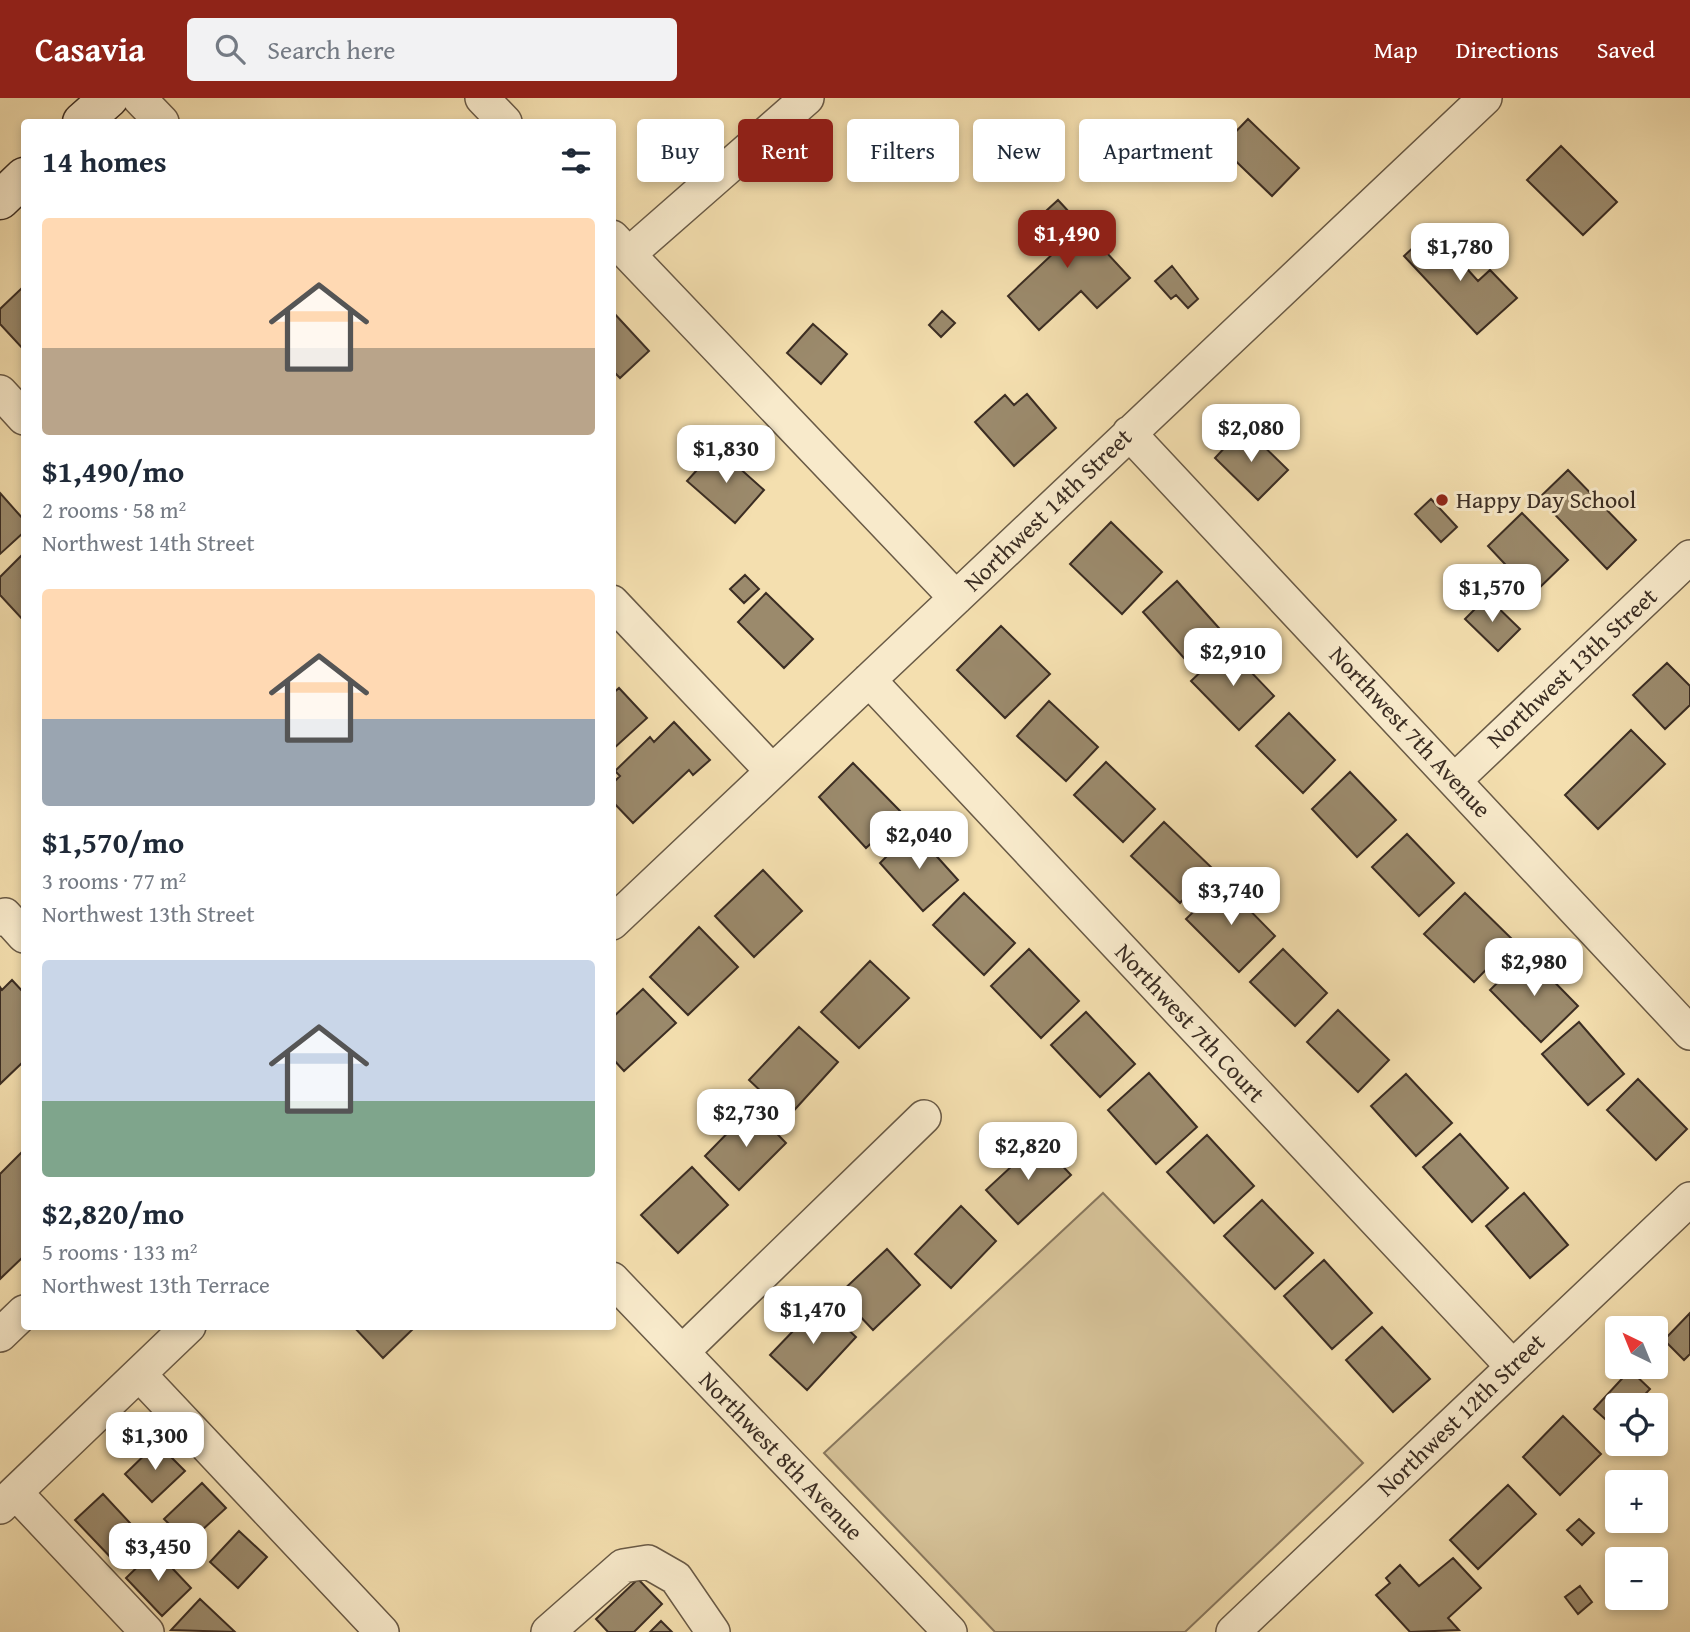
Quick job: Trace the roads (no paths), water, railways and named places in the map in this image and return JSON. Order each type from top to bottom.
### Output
[{"type":"street","points":[[85,119],[108,98]]},
{"type":"street","points":[[139,98],[159,119]]},
{"type":"street","points":[[482,98],[502,119]]},
{"type":"street","points":[[807,98],[621,245],[956,598]]},
{"type":"street","name":"Northwest 14th Street","points":[[616,919],[1485,98]]},
{"type":"street","points":[[0,200],[21,180]]},
{"type":"street","points":[[0,392],[21,415]]},
{"type":"street","name":"Northwest 7th Avenue","points":[[1129,433],[1690,1033]]},
{"type":"street","name":"Northwest 13th Street","points":[[1455,780],[1690,557]]},
{"type":"street","points":[[616,606],[772,771]]},
{"type":"street","name":"Northwest 7th Court","points":[[869,680],[1512,1366]]},
{"type":"street","points":[[0,919],[5,915],[21,933]]},
{"type":"street","points":[[682,1352],[924,1117]]},
{"type":"street","name":"Northwest 12th Street","points":[[1233,1632],[1690,1199]]},
{"type":"street","name":"Northwest 8th Avenue","points":[[616,1283],[950,1632]]},
{"type":"street","points":[[0,1335],[21,1315]]},
{"type":"street","points":[[147,1632],[8,1500],[185,1330]]},
{"type":"street","points":[[139,1374],[382,1632]]},
{"type":"street","points":[[548,1632],[623,1566],[648,1562],[676,1578],[713,1632]]},
{"type":"place","name":"Happy Day School","points":[[1442,500]]}]
